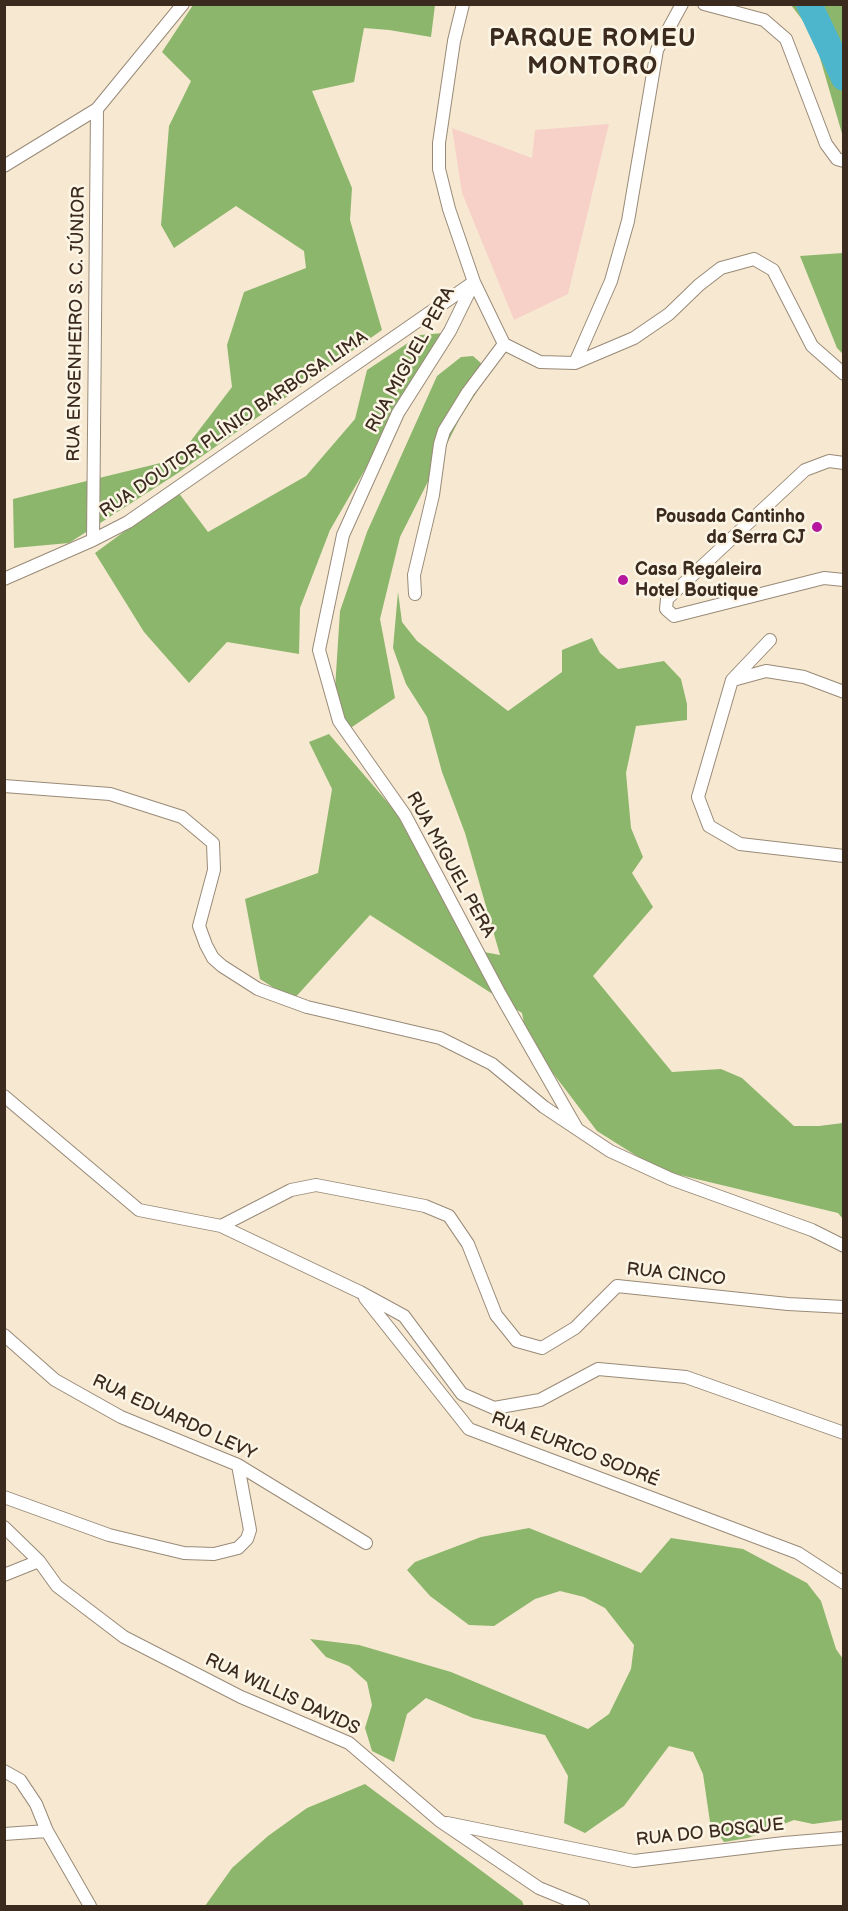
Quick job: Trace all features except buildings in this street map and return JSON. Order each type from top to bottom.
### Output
[{"type":"street","points":[[4,166],[97,109],[183,4]]},
{"type":"street","points":[[463,4],[454,41],[439,143],[439,169],[449,209],[474,282],[504,344],[540,362],[575,363],[634,338],[669,314],[699,285],[721,268],[754,259],[773,270],[812,346],[843,374]]},
{"type":"street","points":[[575,363],[611,281],[628,221],[657,50],[682,4]]},
{"type":"street","points":[[704,4],[764,20],[786,39],[826,144],[837,159],[843,161]]},
{"type":"street","name":"RUA ENGENHEIRO S. C. JÚNIOR","points":[[93,540],[97,109]]},
{"type":"street","name":"RUA DOUTOR PLÍNIO BARBOSA LIMA","points":[[4,579],[128,522],[474,282]]},
{"type":"street","name":"RUA MIGUEL PERA","points":[[474,282],[450,331],[398,413],[343,535],[319,650],[339,721],[405,815],[500,994],[577,1129],[610,1151],[671,1179],[812,1230],[843,1246]]},
{"type":"street","points":[[415,594],[414,575],[433,495],[444,431],[468,392],[504,344]]},
{"type":"street","points":[[843,463],[829,460],[805,470],[667,599],[666,609],[674,616],[824,578],[843,580]]},
{"type":"street","points":[[770,640],[732,680],[698,797],[709,826],[740,843],[843,856]]},
{"type":"street","points":[[732,680],[766,671],[804,677],[843,692]]},
{"type":"street","points":[[4,786],[110,794],[182,817],[213,843],[214,870],[200,926],[213,958],[222,966],[258,989],[307,1007],[440,1038],[492,1064],[544,1107],[577,1129]]},
{"type":"street","name":"RUA EURICO SODRÉ","points":[[4,1096],[140,1210],[221,1226],[360,1292],[469,1429],[798,1553],[843,1583]]},
{"type":"street","name":"RUA CINCO","points":[[221,1226],[291,1190],[316,1185],[425,1206],[449,1216],[468,1244],[496,1315],[517,1341],[542,1348],[576,1328],[617,1286],[788,1304],[843,1307]]},
{"type":"street","points":[[360,1292],[404,1316],[462,1394],[494,1408],[540,1400],[598,1369],[686,1377],[843,1433]]},
{"type":"street","name":"RUA EDUARDO LEVY","points":[[4,1335],[55,1380],[121,1417],[238,1465],[366,1543]]},
{"type":"street","points":[[4,1497],[109,1535],[184,1553],[214,1554],[238,1548],[247,1539],[250,1530],[238,1465]]},
{"type":"street","name":"RUA WILLIS DAVIDS","points":[[4,1527],[39,1561],[57,1586],[124,1637],[241,1697],[349,1743],[440,1821],[539,1888],[583,1906]]},
{"type":"street","points":[[4,1575],[39,1561]]},
{"type":"street","points":[[4,1771],[20,1780],[36,1804],[46,1831],[90,1906]]},
{"type":"street","name":"RUA DO BOSQUE","points":[[440,1821],[634,1861],[843,1838]]},
{"type":"street","points":[[4,1834],[46,1831]]},
{"type":"shaded area","points":[[609,124],[568,294],[514,320],[462,193],[452,128],[532,158],[535,130]]},
{"type":"green space","points":[[193,5],[435,5],[431,37],[364,28],[354,82],[312,91],[352,188],[350,220],[382,330],[178,473],[69,543],[14,548],[13,499],[177,459],[232,387],[227,345],[244,292],[306,268],[304,251],[236,206],[174,248],[161,225],[169,126],[191,81],[162,52]]},
{"type":"green space","points":[[791,5],[843,5],[843,137],[813,34]]},
{"type":"green space","points":[[844,253],[843,354],[837,348],[800,256]]},
{"type":"green space","points":[[444,333],[330,530],[300,608],[299,654],[227,642],[189,683],[144,632],[95,553],[178,492],[208,532],[306,476],[355,419],[367,370],[420,335]]},
{"type":"green space","points":[[473,356],[482,364],[484,376],[480,387],[460,418],[400,537],[380,619],[395,698],[349,729],[335,689],[340,611],[367,532],[437,376],[461,357]]},
{"type":"green space","points":[[398,592],[402,622],[417,641],[508,711],[562,672],[562,650],[592,638],[600,653],[618,669],[664,661],[681,679],[687,704],[687,720],[636,726],[626,773],[631,828],[643,857],[632,873],[653,907],[593,976],[672,1072],[721,1069],[742,1078],[794,1126],[843,1123],[843,1219],[838,1213],[659,1170],[597,1131],[527,1039],[522,1013],[370,915],[293,1000],[260,979],[245,899],[318,873],[332,789],[309,742],[329,734],[395,811],[473,950],[500,955],[465,833],[442,772],[427,717],[406,684],[393,648]]},
{"type":"green space","points":[[529,1528],[641,1573],[671,1538],[743,1549],[807,1583],[821,1601],[836,1649],[843,1659],[843,1820],[813,1824],[794,1820],[748,1838],[724,1842],[710,1822],[703,1774],[693,1752],[669,1746],[624,1806],[585,1833],[564,1823],[568,1776],[545,1735],[473,1718],[426,1698],[407,1714],[394,1762],[372,1751],[365,1728],[372,1705],[367,1682],[349,1666],[326,1657],[310,1639],[359,1645],[451,1672],[588,1729],[609,1714],[631,1669],[634,1645],[605,1608],[584,1597],[560,1591],[535,1599],[494,1626],[469,1625],[430,1596],[407,1570],[415,1562],[481,1537]]},
{"type":"green space","points":[[365,1784],[522,1901],[524,1906],[205,1906],[232,1868],[268,1836],[307,1808]]},
{"type":"waterway","points":[[809,4],[844,78]]},
{"type":"place","name":"Pousada Cantinho da Serra CJ","points":[[817,527]]},
{"type":"place","name":"Casa Regaleira Hotel Boutique","points":[[623,580]]},
{"type":"district","name":"PARQUE ROMEU MONTORO","points":[[593,54]]}]
